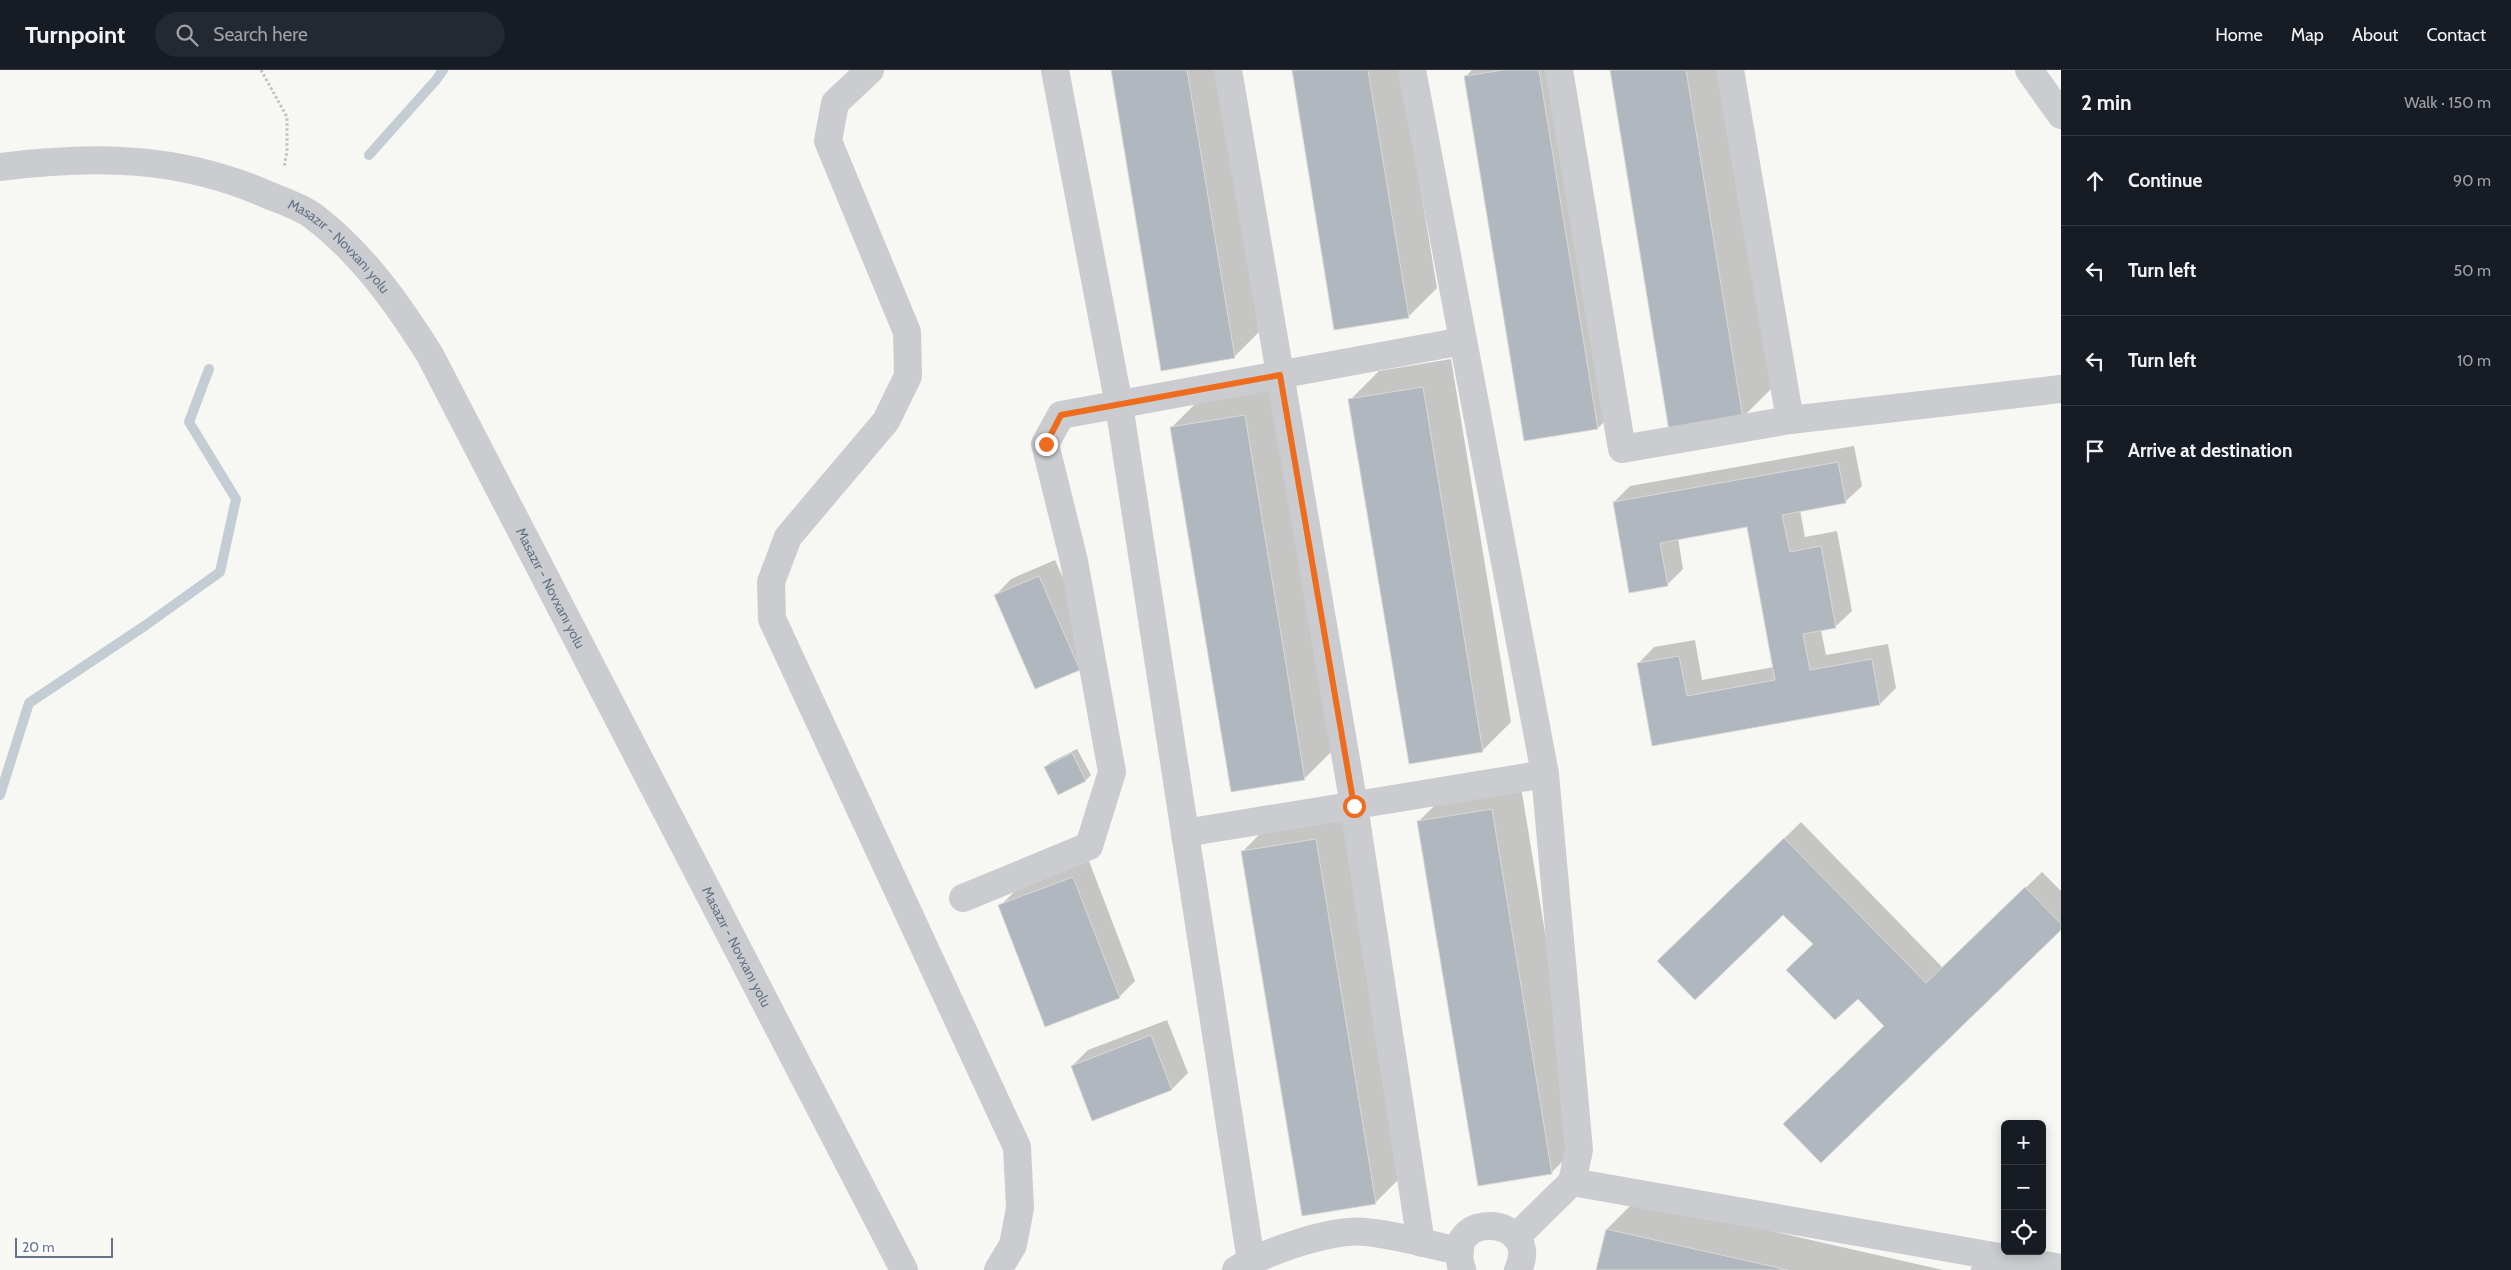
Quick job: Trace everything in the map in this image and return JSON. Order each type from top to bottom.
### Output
[{"type":"street","points":[[870,70],[835,103],[828,141],[907,332],[908,376],[886,421],[788,538],[771,582],[772,619],[1017,1147],[1020,1208],[1013,1246],[998,1270]]},
{"type":"street","points":[[1055,70],[1119,404],[1185,833],[1244,1266],[1320,1236],[1365,1232],[1421,1243],[1461,1261],[1462,1242],[1468,1234],[1477,1227],[1498,1225],[1516,1237],[1522,1257],[1518,1270]]},
{"type":"street","points":[[1228,70],[1354,806],[1421,1243]]},
{"type":"street","points":[[1412,70],[1545,774],[1579,1150],[1572,1182],[1516,1237]]},
{"type":"street","points":[[1559,70],[1622,449],[1790,420],[2061,389]]},
{"type":"street","points":[[1730,70],[1790,420]]},
{"type":"street","points":[[2028,70],[2061,115]]},
{"type":"street","name":"Masazır - Novxanı yolu","points":[[0,168],[48,161],[150,162],[244,184],[312,215],[358,258],[396,302],[430,355],[904,1270]]},
{"type":"street","points":[[962,898],[1088,846],[1112,772],[1074,561],[1046,444],[1061,415],[1463,341]]},
{"type":"street","points":[[1185,833],[1545,774]]},
{"type":"street","points":[[1572,1182],[1987,1262],[2061,1268]]},
{"type":"path","points":[[261,70],[287,117],[287,151],[278,199]]},
{"type":"building","points":[[1111,70],[1187,70],[1235,358],[1161,371]]},
{"type":"building","points":[[1292,70],[1368,70],[1409,318],[1334,330]]},
{"type":"building","points":[[1504,70],[1539,70],[1598,429],[1524,441],[1464,76]]},
{"type":"building","points":[[1610,70],[1686,70],[1743,419],[1669,431]]},
{"type":"building","points":[[1423,387],[1483,752],[1409,764],[1348,399]]},
{"type":"building","points":[[1245,415],[1305,780],[1231,792],[1170,427]]},
{"type":"building","points":[[1838,462],[1846,503],[1782,515],[1790,552],[1821,546],[1836,628],[1803,634],[1810,670],[1872,659],[1880,705],[1652,746],[1637,663],[1679,656],[1687,696],[1775,680],[1747,527],[1660,543],[1668,586],[1629,593],[1613,502]]},
{"type":"building","points":[[1039,576],[1080,670],[1035,689],[994,595]]},
{"type":"building","points":[[1072,753],[1086,781],[1058,795],[1044,767]]},
{"type":"building","points":[[1492,809],[1552,1174],[1478,1186],[1417,821]]},
{"type":"building","points":[[1784,838],[1926,983],[2025,887],[2061,924],[2061,930],[1821,1163],[1783,1124],[1884,1026],[1858,999],[1835,1020],[1786,970],[1813,944],[1783,915],[1695,1000],[1657,961]]},
{"type":"building","points":[[1316,839],[1376,1204],[1302,1216],[1241,851]]},
{"type":"building","points":[[1073,877],[1120,998],[1045,1027],[998,905]]},
{"type":"building","points":[[1151,1035],[1172,1090],[1092,1121],[1071,1066]]},
{"type":"building","points":[[1606,1229],[1788,1270],[1596,1270]]},
{"type":"waterway","points":[[369,155],[443,70]]},
{"type":"waterway","points":[[0,795],[29,703],[146,625],[220,572],[236,499],[189,422],[209,369]]},
{"type":"route","points":[[1046,444],[1061,415],[1280,375],[1354,806]]}]
